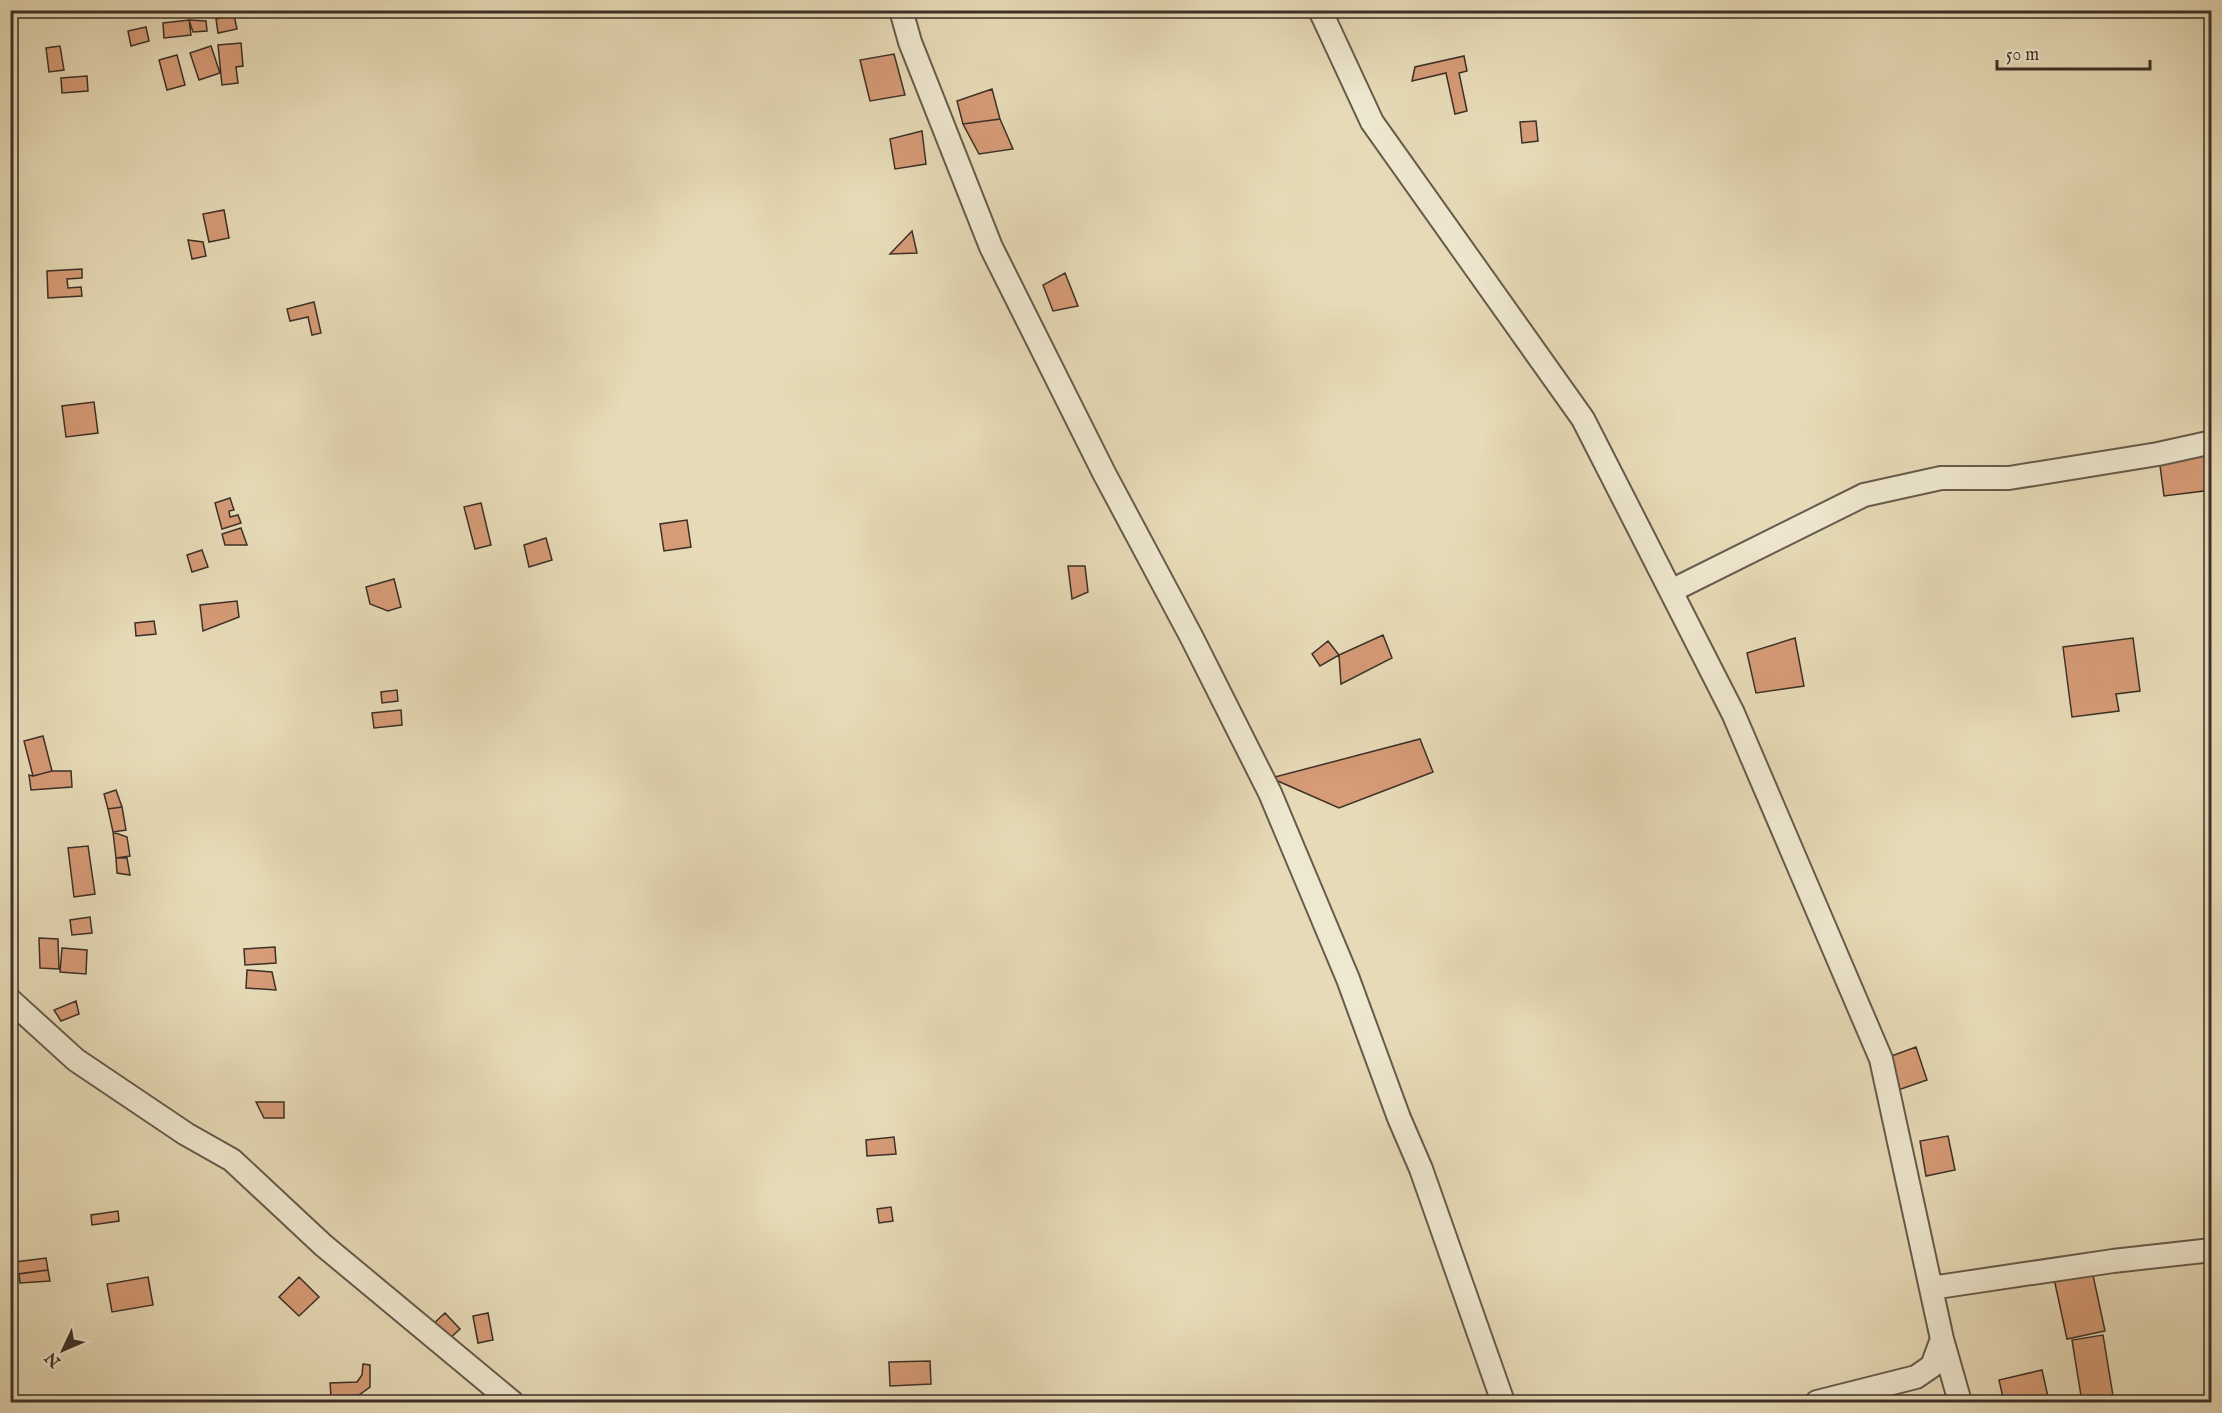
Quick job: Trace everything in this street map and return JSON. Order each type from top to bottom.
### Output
[{"type":"street","points":[[900,10],[910,42],[991,247],[1104,473],[1191,636],[1270,793],[1348,979],[1399,1118],[1421,1169],[1503,1402]]},
{"type":"street","points":[[1320,10],[1372,122],[1583,419],[1733,713],[1881,1059],[1942,1339],[1960,1402]]},
{"type":"street","points":[[1671,591],[1864,495],[1941,478],[2009,478],[2211,444]]},
{"type":"street","points":[[10,1000],[76,1060],[186,1134],[232,1160],[323,1245],[512,1402]]},
{"type":"street","points":[[1931,1288],[2113,1261],[2211,1250]]},
{"type":"street","points":[[1817,1402],[1916,1377],[1932,1365],[1942,1339]]},
{"type":"building","points":[[234,15],[237,29],[218,33],[216,19]]},
{"type":"building","points":[[189,20],[191,35],[164,38],[163,23]]},
{"type":"building","points":[[189,20],[206,21],[207,31],[193,32]]},
{"type":"building","points":[[146,27],[149,41],[131,46],[128,31]]},
{"type":"building","points":[[241,43],[243,66],[236,67],[238,83],[222,85],[218,45]]},
{"type":"building","points":[[60,46],[64,70],[49,72],[46,48]]},
{"type":"building","points":[[211,46],[220,73],[199,80],[190,53]]},
{"type":"building","points":[[894,54],[905,95],[870,101],[860,60]]},
{"type":"building","points":[[177,55],[185,85],[167,90],[159,60]]},
{"type":"building","points":[[1464,56],[1467,71],[1459,73],[1467,111],[1455,114],[1446,73],[1412,81],[1415,67]]},
{"type":"building","points":[[87,76],[88,91],[62,93],[61,78]]},
{"type":"building","points":[[992,89],[1000,119],[963,124],[957,101]]},
{"type":"building","points":[[1000,119],[1013,149],[979,154],[963,124]]},
{"type":"building","points":[[1536,121],[1538,141],[1522,143],[1520,122]]},
{"type":"building","points":[[922,131],[926,164],[895,169],[890,139]]},
{"type":"building","points":[[224,210],[229,238],[209,242],[203,214]]},
{"type":"building","points":[[912,231],[917,253],[890,254]]},
{"type":"building","points":[[188,240],[203,242],[206,256],[192,259]]},
{"type":"building","points":[[82,269],[82,278],[67,279],[68,288],[81,287],[82,296],[48,298],[47,271]]},
{"type":"building","points":[[1065,273],[1078,306],[1053,311],[1043,285]]},
{"type":"building","points":[[314,302],[321,333],[312,335],[308,317],[290,321],[287,309]]},
{"type":"building","points":[[94,402],[98,433],[66,437],[62,406]]},
{"type":"building","points":[[2212,452],[2212,490],[2164,496],[2159,458]]},
{"type":"building","points":[[230,498],[234,510],[229,511],[230,517],[238,515],[241,523],[222,529],[215,503]]},
{"type":"building","points":[[481,503],[491,545],[475,549],[464,507]]},
{"type":"building","points":[[687,520],[691,547],[664,551],[660,524]]},
{"type":"building","points":[[241,528],[247,545],[225,545],[222,534]]},
{"type":"building","points":[[546,538],[552,560],[529,567],[524,545]]},
{"type":"building","points":[[202,550],[208,567],[192,572],[187,555]]},
{"type":"building","points":[[1068,566],[1085,566],[1088,592],[1072,599]]},
{"type":"building","points":[[394,579],[401,607],[388,611],[370,604],[366,587]]},
{"type":"building","points":[[237,601],[239,617],[203,631],[200,605]]},
{"type":"building","points":[[154,621],[156,634],[136,636],[135,623]]},
{"type":"building","points":[[1383,635],[1392,658],[1341,684],[1339,655]]},
{"type":"building","points":[[1795,638],[1804,686],[1756,693],[1747,653]]},
{"type":"building","points":[[2133,638],[2140,691],[2116,694],[2119,711],[2072,717],[2063,647]]},
{"type":"building","points":[[1328,641],[1339,655],[1320,666],[1312,654]]},
{"type":"building","points":[[397,690],[398,701],[382,703],[381,692]]},
{"type":"building","points":[[401,710],[402,725],[374,728],[372,713]]},
{"type":"building","points":[[43,736],[52,771],[33,776],[24,741]]},
{"type":"building","points":[[1420,739],[1433,772],[1339,808],[1271,778]]},
{"type":"building","points":[[52,771],[71,771],[72,787],[31,790],[29,775]]},
{"type":"building","points":[[116,790],[122,807],[108,809],[104,794]]},
{"type":"building","points":[[122,807],[126,830],[113,832],[108,809]]},
{"type":"building","points":[[113,832],[127,837],[130,856],[116,858]]},
{"type":"building","points":[[88,846],[95,894],[74,897],[68,848]]},
{"type":"building","points":[[116,858],[127,858],[130,875],[117,873]]},
{"type":"building","points":[[90,917],[92,933],[72,935],[70,920]]},
{"type":"building","points":[[39,938],[58,939],[59,969],[40,968]]},
{"type":"building","points":[[275,947],[276,963],[245,965],[244,949]]},
{"type":"building","points":[[62,948],[87,950],[86,974],[60,972]]},
{"type":"building","points":[[247,970],[272,972],[276,990],[246,988]]},
{"type":"building","points":[[76,1001],[79,1014],[61,1021],[54,1010]]},
{"type":"building","points":[[1916,1047],[1927,1080],[1898,1090],[1886,1058]]},
{"type":"building","points":[[256,1102],[284,1102],[284,1118],[264,1118]]},
{"type":"building","points":[[1948,1136],[1955,1170],[1926,1176],[1920,1141]]},
{"type":"building","points":[[894,1137],[896,1154],[867,1156],[866,1140]]},
{"type":"building","points":[[891,1207],[893,1221],[879,1223],[877,1209]]},
{"type":"building","points":[[118,1211],[119,1221],[92,1225],[91,1215]]},
{"type":"building","points":[[46,1258],[48,1270],[17,1274],[15,1262]]},
{"type":"building","points":[[2091,1266],[2105,1331],[2067,1339],[2053,1274]]},
{"type":"building","points":[[48,1270],[50,1281],[20,1283],[19,1274]]},
{"type":"building","points":[[148,1277],[153,1305],[112,1312],[107,1284]]},
{"type":"building","points":[[299,1277],[319,1297],[299,1316],[279,1297]]},
{"type":"building","points":[[445,1313],[460,1329],[448,1340],[433,1324]]},
{"type":"building","points":[[488,1313],[493,1340],[478,1343],[473,1316]]},
{"type":"building","points":[[2103,1335],[2114,1402],[2082,1402],[2072,1340]]},
{"type":"building","points":[[930,1361],[931,1384],[890,1386],[889,1362]]},
{"type":"building","points":[[363,1364],[370,1365],[370,1387],[359,1395],[331,1396],[330,1383],[357,1382],[362,1375]]},
{"type":"building","points":[[2042,1370],[2049,1401],[2004,1402],[1999,1380]]}]
